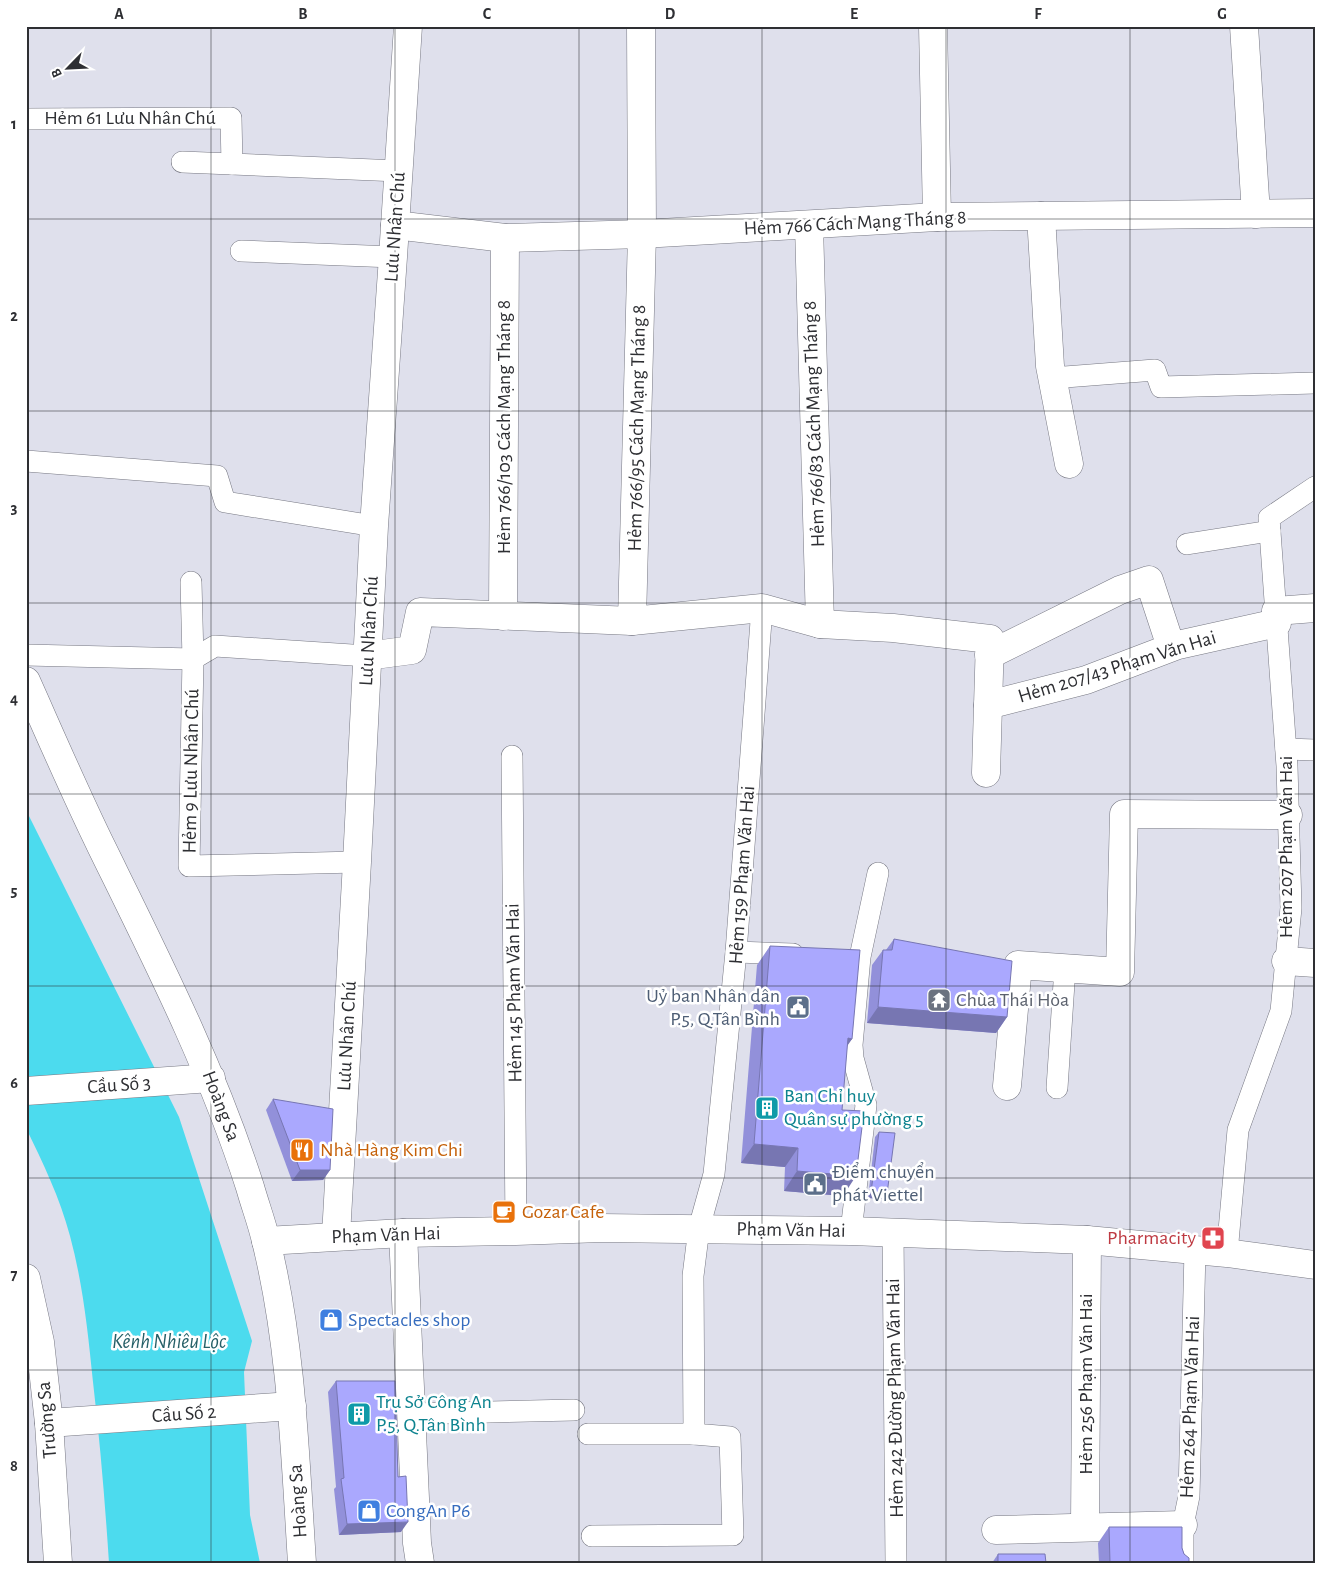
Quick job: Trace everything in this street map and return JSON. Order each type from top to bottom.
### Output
[{"type":"street","name":"Lưu Nhân Chú","points":[[336,1236],[374,526],[396,226],[408,26]]},
{"type":"street","name":"Hẻm 766/95 Cách Mạng Tháng 8","points":[[632,622],[642,234],[641,26]]},
{"type":"street","points":[[933,26],[937,217]]},
{"type":"street","points":[[1244,26],[1256,214]]},
{"type":"street","name":"Hẻm 766 Cách Mạng Tháng 8","points":[[396,226],[506,238],[642,234],[937,217],[1315,214]]},
{"type":"street","points":[[1041,216],[1052,378],[1069,464]]},
{"type":"street","name":"Hẻm 766/83 Cách Mạng Tháng 8","points":[[809,225],[820,624]]},
{"type":"street","name":"Hẻm 766/103 Cách Mạng Tháng 8","points":[[503,616],[506,238]]},
{"type":"street","points":[[989,656],[1120,590],[1149,580],[1170,647]]},
{"type":"street","points":[[367,656],[412,650],[420,612],[632,622],[762,608],[820,624],[893,628],[990,639],[986,773]]},
{"type":"street","name":"Hẻm 207/43 Phạm Văn Hai","points":[[988,705],[1086,680],[1170,647],[1315,608]]},
{"type":"street","name":"Hoàng Sa","points":[[26,681],[60,759],[177,1000],[211,1078],[241,1160],[266,1241],[282,1322],[292,1406],[302,1563]]},
{"type":"street","points":[[1008,1086],[1018,965],[1120,972],[1124,814],[1288,815]]},
{"type":"street","points":[[1286,961],[1315,963]]},
{"type":"street","name":"Cầu Số 3","points":[[26,1091],[211,1078]]},
{"type":"street","name":"Phạm Văn Hai","points":[[266,1241],[403,1233],[601,1228],[851,1231],[1087,1240],[1227,1253],[1315,1265]]},
{"type":"street","points":[[403,1233],[417,1543],[420,1563]]},
{"type":"street","name":"Hẻm 256 Phạm Văn Hai","points":[[1085,1528],[1087,1240]]},
{"type":"street","name":"Trường Sa","points":[[26,1278],[40,1342],[49,1423],[58,1563]]},
{"type":"street","name":"Cầu Số 2","points":[[49,1423],[292,1406]]},
{"type":"street","points":[[996,1530],[1184,1526]]},
{"type":"lane","name":"Hẻm 61 Lưu Nhân Chú","points":[[26,119],[230,118],[232,164]]},
{"type":"lane","points":[[182,162],[399,171]]},
{"type":"lane","points":[[241,251],[393,257]]},
{"type":"lane","points":[[1052,378],[1155,370],[1161,387],[1315,383]]},
{"type":"lane","points":[[26,461],[217,476],[225,502],[374,526]]},
{"type":"lane","name":"Hẻm 207 Phạm Văn Hai","points":[[1227,1253],[1238,1130],[1281,1011],[1291,908],[1286,749],[1269,518],[1315,487]]},
{"type":"lane","points":[[1187,544],[1270,531]]},
{"type":"lane","points":[[192,582],[193,659]]},
{"type":"lane","name":"Hẻm 159 Phạm Văn Hai","points":[[694,1434],[692,1276],[699,1228],[714,1174],[736,952],[762,608]]},
{"type":"lane","points":[[26,655],[193,659],[215,646],[367,656]]},
{"type":"lane","name":"Hẻm 9 Lưu Nhân Chú","points":[[193,659],[190,866],[357,862]]},
{"type":"lane","points":[[1286,749],[1315,750]]},
{"type":"lane","name":"Hẻm 145 Phạm Văn Hai","points":[[512,756],[516,1231]]},
{"type":"lane","points":[[851,1231],[866,1105],[852,1051],[850,956],[878,873]]},
{"type":"lane","points":[[736,952],[812,955]]},
{"type":"lane","points":[[1057,1088],[1065,968]]},
{"type":"lane","name":"Hẻm 242 Đường Phạm Văn Hai","points":[[893,1232],[896,1563]]},
{"type":"lane","name":"Hẻm 264 Phạm Văn Hai","points":[[1184,1563],[1184,1526],[1189,1496],[1195,1250]]},
{"type":"lane","points":[[411,1414],[574,1410]]},
{"type":"lane","points":[[588,1434],[694,1434],[730,1437],[733,1535],[592,1536]]},
{"type":"water","name":"Kênh Nhiêu Lộc","points":[[26,810],[179,1117],[252,1341],[244,1372],[250,1515],[260,1563],[109,1563],[96,1405],[82,1290],[70,1236],[61,1208],[26,1128]]},
{"type":"building","name":"Chùa Thái Hòa","points":[[894,939],[1012,961],[1007,1017],[878,1007],[883,950],[892,950]]},
{"type":"building","points":[[770,946],[860,950],[852,1039],[848,1038],[842,1110],[864,1111],[856,1176],[797,1171],[798,1148],[754,1144]]},
{"type":"building","name":"Nhà Hàng Kim Chi","points":[[273,1099],[333,1109],[330,1170],[300,1170]]},
{"type":"building","points":[[879,1132],[895,1133],[887,1194],[871,1192]]},
{"type":"building","points":[[336,1381],[395,1381],[398,1477],[406,1476],[408,1522],[347,1524],[341,1479],[344,1478]]},
{"type":"building","points":[[1109,1527],[1182,1527],[1182,1548],[1184,1554],[1189,1558],[1189,1563],[1110,1563]]},
{"type":"building","points":[[998,1554],[1045,1554],[1046,1563],[998,1563]]},
{"type":"place","name":"Chùa Thái Hòa","points":[[939,1000]]},
{"type":"place","name":"Uỷ ban Nhân dân P.5, Q.Tân Bình","points":[[798,1007]]},
{"type":"place","name":"Ban Chỉ huy Quân sự phường 5","points":[[767,1108]]},
{"type":"place","name":"Nhà Hàng Kim Chi","points":[[302,1150]]},
{"type":"place","name":"Điểm chuyển phát Viettel","points":[[815,1184]]},
{"type":"place","name":"Gozar Cafe","points":[[504,1212]]},
{"type":"place","name":"Pharmacity","points":[[1213,1238]]},
{"type":"place","name":"Spectacles shop","points":[[331,1320]]},
{"type":"place","name":"Trụ Sở Công An P.5, Q.Tân Bình","points":[[359,1414]]},
{"type":"place","name":"CongAn P6","points":[[369,1511]]}]
